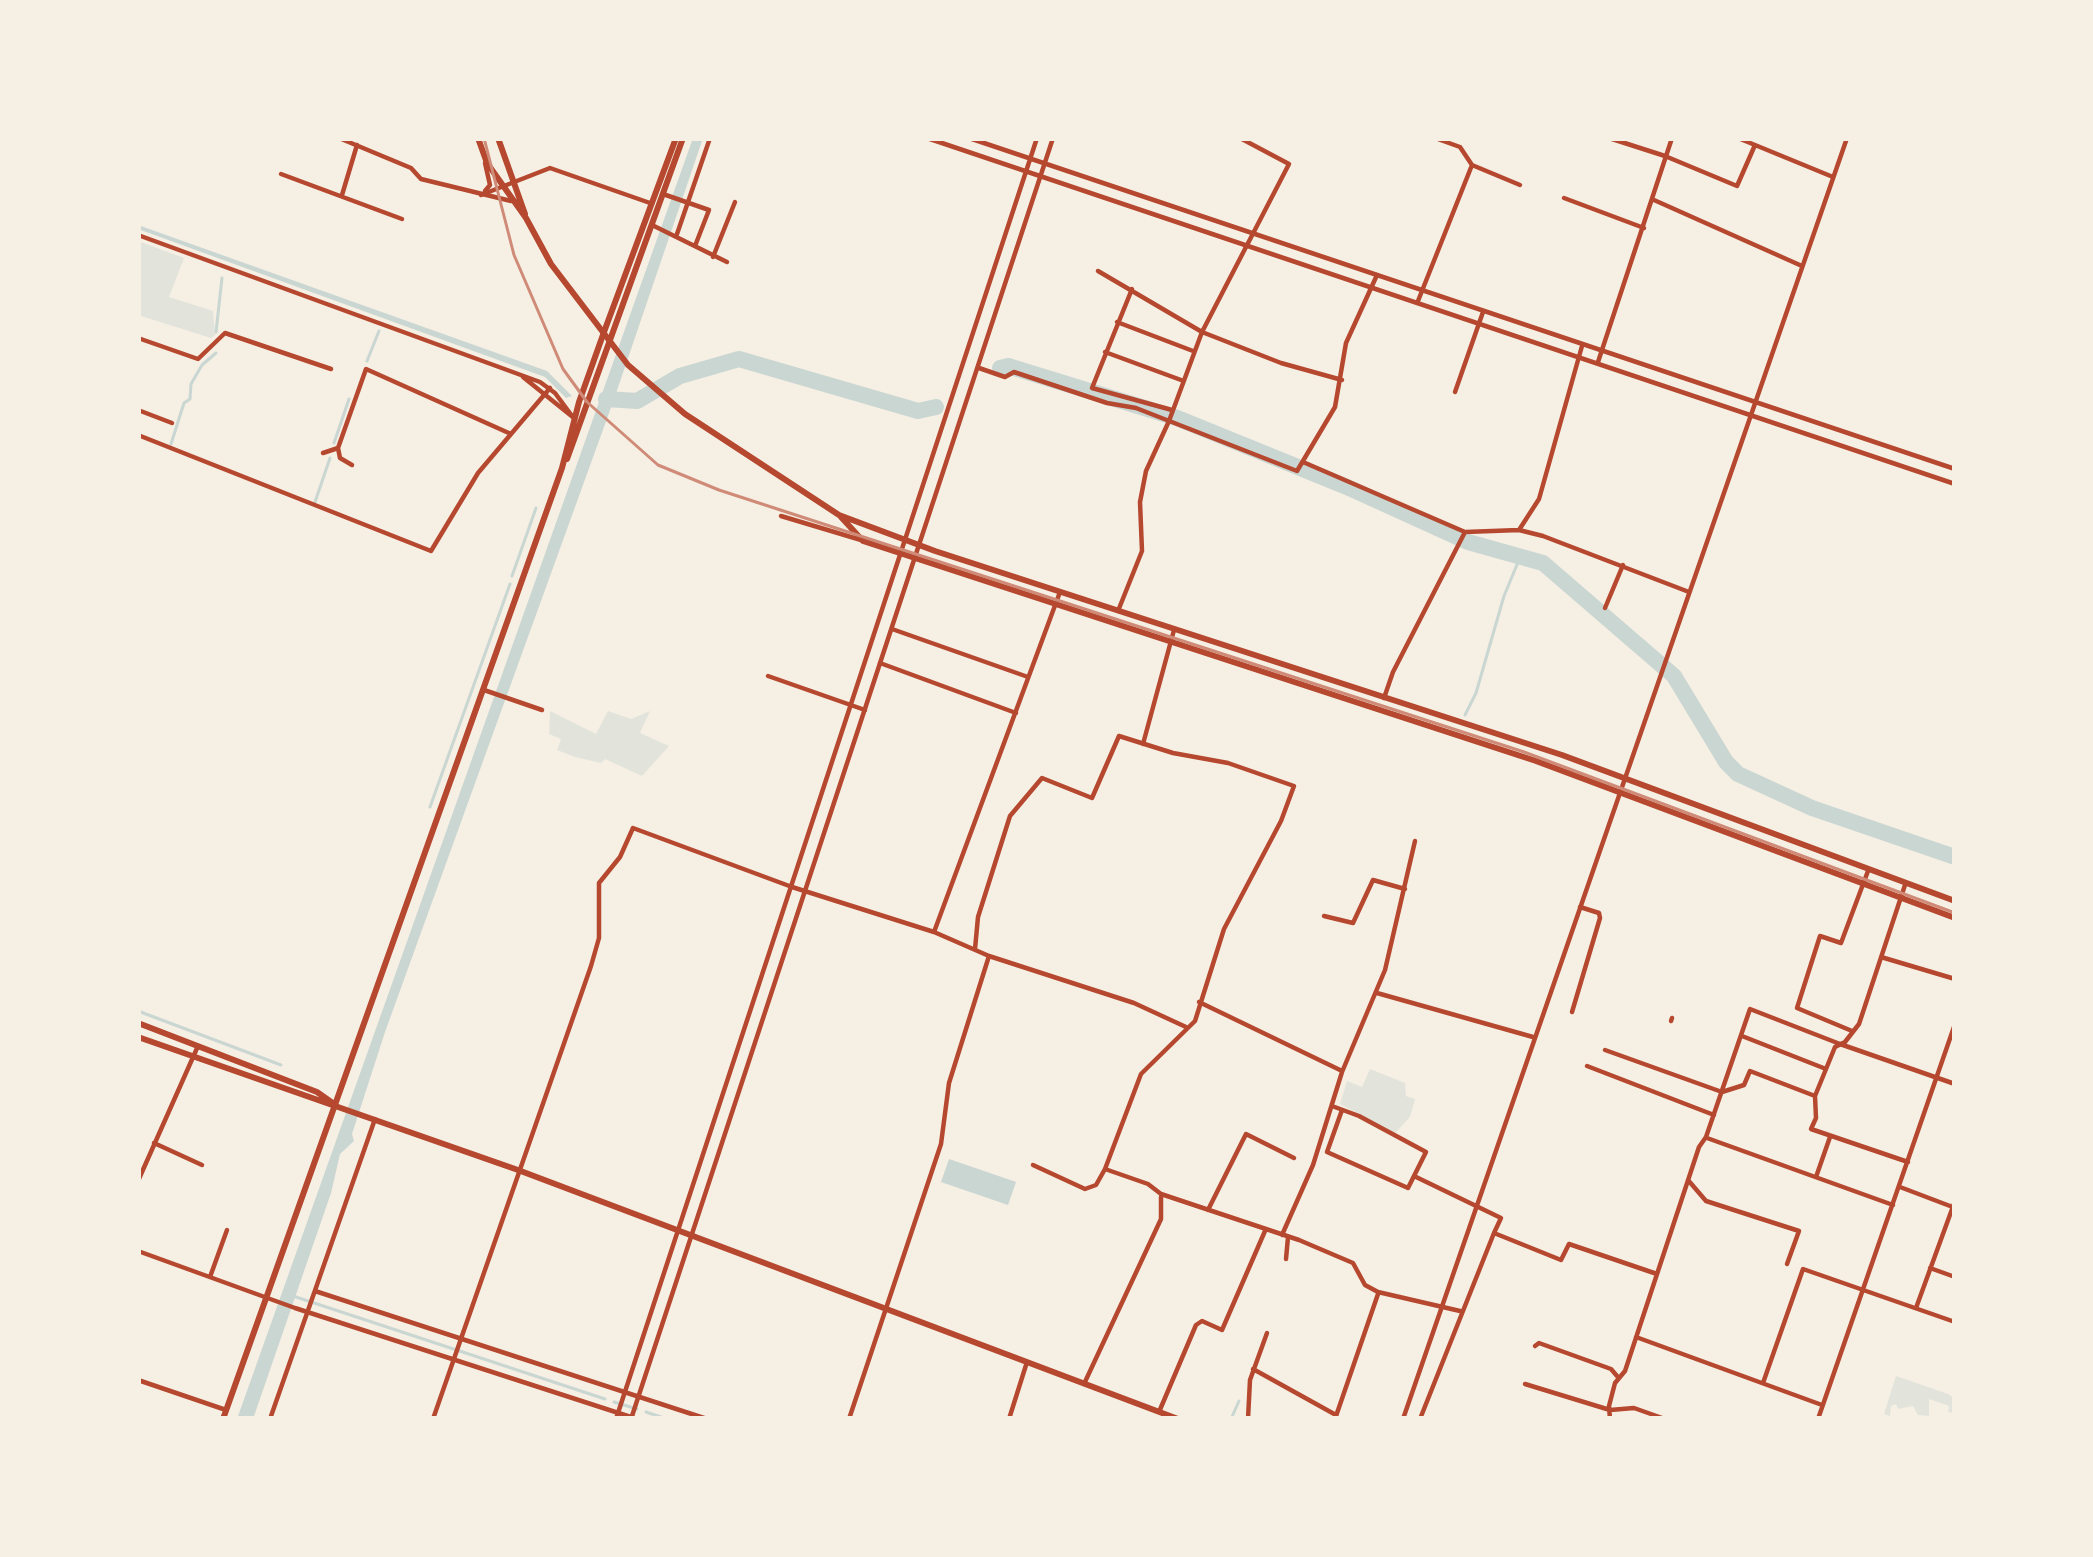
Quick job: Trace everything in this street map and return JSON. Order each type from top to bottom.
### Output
[{"type":"main road","points":[[478,138],[503,187],[526,218]]},
{"type":"main road","points":[[498,138],[526,218],[551,265],[628,364],[659,394],[839,515],[904,541],[1623,777],[1955,901]]},
{"type":"main road","points":[[562,468],[574,418],[612,344],[665,195],[679,138]]},
{"type":"main road","points":[[224,1415],[579,429],[604,332],[679,138]]},
{"type":"main road","points":[[839,515],[863,541],[1618,790],[1955,918]]},
{"type":"main road","points":[[138,1023],[317,1092],[339,1106]]},
{"type":"main road","points":[[138,1037],[518,1170],[1178,1419]]},
{"type":"street","points":[[339,138],[411,168],[421,179],[515,203]]},
{"type":"street","points":[[675,234],[710,138]]},
{"type":"street","points":[[927,138],[1955,484]]},
{"type":"street","points":[[969,138],[1955,469]]},
{"type":"street","points":[[618,1413],[1036,138]]},
{"type":"street","points":[[138,1251],[274,1301],[633,1417],[1053,138]]},
{"type":"street","points":[[1118,610],[1142,551],[1140,502],[1146,471],[1193,351],[1289,164],[1240,138]]},
{"type":"street","points":[[1435,138],[1460,147],[1472,165],[1520,185]]},
{"type":"street","points":[[1460,147],[1464,138]]},
{"type":"street","points":[[1609,138],[1737,186],[1761,138]]},
{"type":"street","points":[[1598,362],[1672,138]]},
{"type":"street","points":[[1738,138],[1833,178]]},
{"type":"street","points":[[1403,1419],[1847,138]]},
{"type":"street","points":[[342,195],[357,145]]},
{"type":"street","points":[[481,195],[490,185],[484,154]]},
{"type":"street","points":[[1418,301],[1472,165]]},
{"type":"street","points":[[481,195],[550,168],[653,204]]},
{"type":"street","points":[[281,174],[402,219]]},
{"type":"street","points":[[665,195],[710,210],[695,246]]},
{"type":"street","points":[[1564,198],[1644,228]]},
{"type":"street","points":[[1654,200],[1802,266]]},
{"type":"street","points":[[713,257],[735,202]]},
{"type":"street","points":[[654,226],[727,262]]},
{"type":"street","points":[[138,235],[518,374],[563,404],[579,429]]},
{"type":"street","points":[[1098,271],[1202,332],[1281,363],[1342,380]]},
{"type":"street","points":[[978,368],[1005,377],[1014,372],[1106,403],[1136,408],[1297,471],[1335,407],[1346,344],[1377,275]]},
{"type":"street","points":[[1132,290],[1092,388],[1172,410]]},
{"type":"street","points":[[1455,392],[1483,312]]},
{"type":"street","points":[[1117,322],[1193,351]]},
{"type":"street","points":[[138,338],[198,358],[225,333],[331,369]]},
{"type":"street","points":[[1519,530],[1539,499],[1582,346]]},
{"type":"street","points":[[1105,352],[1181,380]]},
{"type":"street","points":[[352,465],[340,458],[338,448],[366,369],[512,434]]},
{"type":"street","points":[[547,391],[574,418]]},
{"type":"street","points":[[138,435],[431,551],[478,473],[547,391]]},
{"type":"street","points":[[563,404],[582,405]]},
{"type":"street","points":[[138,410],[172,422]]},
{"type":"street","points":[[323,453],[338,448]]},
{"type":"street","points":[[1301,465],[1463,536],[1519,530],[1689,592]]},
{"type":"street","points":[[781,516],[863,541]]},
{"type":"street","points":[[1384,698],[1463,536]]},
{"type":"street","points":[[1605,608],[1623,566]]},
{"type":"street","points":[[934,932],[1060,592]]},
{"type":"street","points":[[892,628],[1030,677]]},
{"type":"street","points":[[1142,744],[1174,629]]},
{"type":"street","points":[[880,663],[1016,713]]},
{"type":"street","points":[[768,676],[865,710]]},
{"type":"street","points":[[486,691],[542,710]]},
{"type":"street","points":[[975,949],[987,884],[1010,816],[1042,778],[1092,798],[1119,736],[1228,763],[1294,786],[1281,821],[1224,929],[1195,1021],[1141,1074],[1096,1185],[1085,1189],[1034,1166]]},
{"type":"street","points":[[433,1419],[592,966],[598,938],[599,883],[620,857],[633,828],[1151,1010],[1188,1028]]},
{"type":"street","points":[[808,838],[821,844]]},
{"type":"street","points":[[1338,1108],[1426,1152],[1408,1188],[1327,1152],[1342,1072],[1377,993],[1415,841]]},
{"type":"street","points":[[1852,1031],[1797,1008],[1820,936],[1841,943],[1868,871]]},
{"type":"street","points":[[1324,916],[1353,923],[1373,880],[1405,889]]},
{"type":"street","points":[[1905,885],[1862,1018],[1840,1044],[1815,1096],[1816,1118],[1811,1129],[1908,1162]]},
{"type":"street","points":[[1573,1012],[1600,918],[1580,908]]},
{"type":"street","points":[[849,1419],[941,1144],[949,1083],[989,956]]},
{"type":"street","points":[[1881,957],[1955,979]]},
{"type":"street","points":[[1377,993],[1533,1037]]},
{"type":"street","points":[[1199,1002],[1342,1072]]},
{"type":"street","points":[[1610,1419],[1618,1377],[1625,1371],[1750,1009],[1955,1084]]},
{"type":"street","points":[[1818,1419],[1955,1024]]},
{"type":"street","points":[[1741,1036],[1826,1069]]},
{"type":"street","points":[[138,1181],[198,1046]]},
{"type":"street","points":[[1605,1050],[1722,1092],[1744,1084],[1750,1072],[1815,1096]]},
{"type":"street","points":[[1587,1066],[1714,1114]]},
{"type":"street","points":[[1286,1258],[1285,1236],[1338,1108]]},
{"type":"street","points":[[270,1419],[375,1119]]},
{"type":"street","points":[[1208,1210],[1246,1134],[1294,1158]]},
{"type":"street","points":[[1816,1177],[1831,1136]]},
{"type":"street","points":[[1706,1137],[1893,1205]]},
{"type":"street","points":[[154,1143],[202,1165]]},
{"type":"street","points":[[1105,1168],[1161,1194],[1354,1263],[1365,1285],[1378,1292],[1460,1311]]},
{"type":"street","points":[[1414,1177],[1501,1218],[1420,1419]]},
{"type":"street","points":[[1688,1180],[1706,1201],[1799,1231],[1787,1264]]},
{"type":"street","points":[[1900,1187],[1954,1205],[1916,1308]]},
{"type":"street","points":[[1084,1384],[1161,1219],[1161,1194]]},
{"type":"street","points":[[210,1277],[226,1230]]},
{"type":"street","points":[[1159,1412],[1196,1325],[1202,1321],[1222,1330],[1265,1231]]},
{"type":"street","points":[[1494,1233],[1561,1260],[1569,1244],[1657,1274]]},
{"type":"street","points":[[1930,1268],[1955,1277]]},
{"type":"street","points":[[1763,1383],[1803,1270],[1955,1322]]},
{"type":"street","points":[[1253,1369],[1336,1417],[1378,1292]]},
{"type":"street","points":[[314,1293],[707,1419]]},
{"type":"street","points":[[648,1322],[662,1327]]},
{"type":"street","points":[[1248,1419],[1253,1369],[1267,1333]]},
{"type":"street","points":[[1636,1337],[1823,1405]]},
{"type":"street","points":[[1534,1346],[1539,1343],[1611,1369],[1618,1377]]},
{"type":"street","points":[[1009,1419],[1027,1362]]},
{"type":"street","points":[[138,1380],[224,1415]]},
{"type":"street","points":[[1525,1384],[1610,1409],[1634,1408],[1665,1419]]},
{"type":"shaded area","points":[[693,138],[703,138],[613,402],[385,1032],[352,1134],[354,1141],[340,1154],[331,1193],[253,1419],[237,1419]]},
{"type":"shaded area","points":[[138,225],[547,371],[572,396],[566,398],[545,377],[138,229]]},
{"type":"shaded area","points":[[138,241],[184,258],[169,297],[213,311],[215,335],[211,338],[138,315]]},
{"type":"shaded area","points":[[550,711],[596,734],[608,711],[631,719],[650,711],[640,733],[669,746],[642,776],[605,759],[601,763],[575,757],[557,750],[561,739],[549,734]]},
{"type":"shaded area","points":[[1370,1069],[1405,1083],[1406,1096],[1415,1099],[1410,1117],[1395,1133],[1340,1104],[1347,1081],[1362,1087]]},
{"type":"shaded area","points":[[949,1159],[1016,1182],[1008,1205],[941,1182]]},
{"type":"shaded area","points":[[1896,1376],[1948,1394],[1955,1399],[1955,1413],[1929,1399],[1929,1416],[1918,1415],[1913,1406],[1898,1409],[1896,1404],[1890,1416],[1884,1414]]},
{"type":"waterway","points":[[216,332],[222,278]]},
{"type":"waterway","points":[[367,361],[379,331]]},
{"type":"waterway","points":[[171,444],[184,403],[190,399],[191,384],[216,353]]},
{"type":"waterway","points":[[606,399],[637,401],[680,376],[739,359],[918,411],[936,407]]},
{"type":"waterway","points":[[1000,368],[1008,366],[1177,418],[1468,542],[1543,563],[1674,676],[1738,774],[1812,808],[1955,857]]},
{"type":"waterway","points":[[334,443],[349,399]]},
{"type":"waterway","points":[[315,502],[330,458]]},
{"type":"waterway","points":[[512,576],[536,508]]},
{"type":"waterway","points":[[1465,715],[1521,555]]},
{"type":"waterway","points":[[430,807],[510,584]]},
{"type":"waterway","points":[[138,1011],[281,1065]]},
{"type":"waterway","points":[[293,1296],[605,1399]]},
{"type":"waterway","points":[[1231,1419],[1239,1401]]},
{"type":"waterway","points":[[614,1402],[637,1409]]},
{"type":"waterway","points":[[646,1412],[667,1419]]},
{"type":"tram line","points":[[484,138],[514,255],[563,369],[587,402],[658,465],[719,490],[1524,752],[1955,913]]}]
